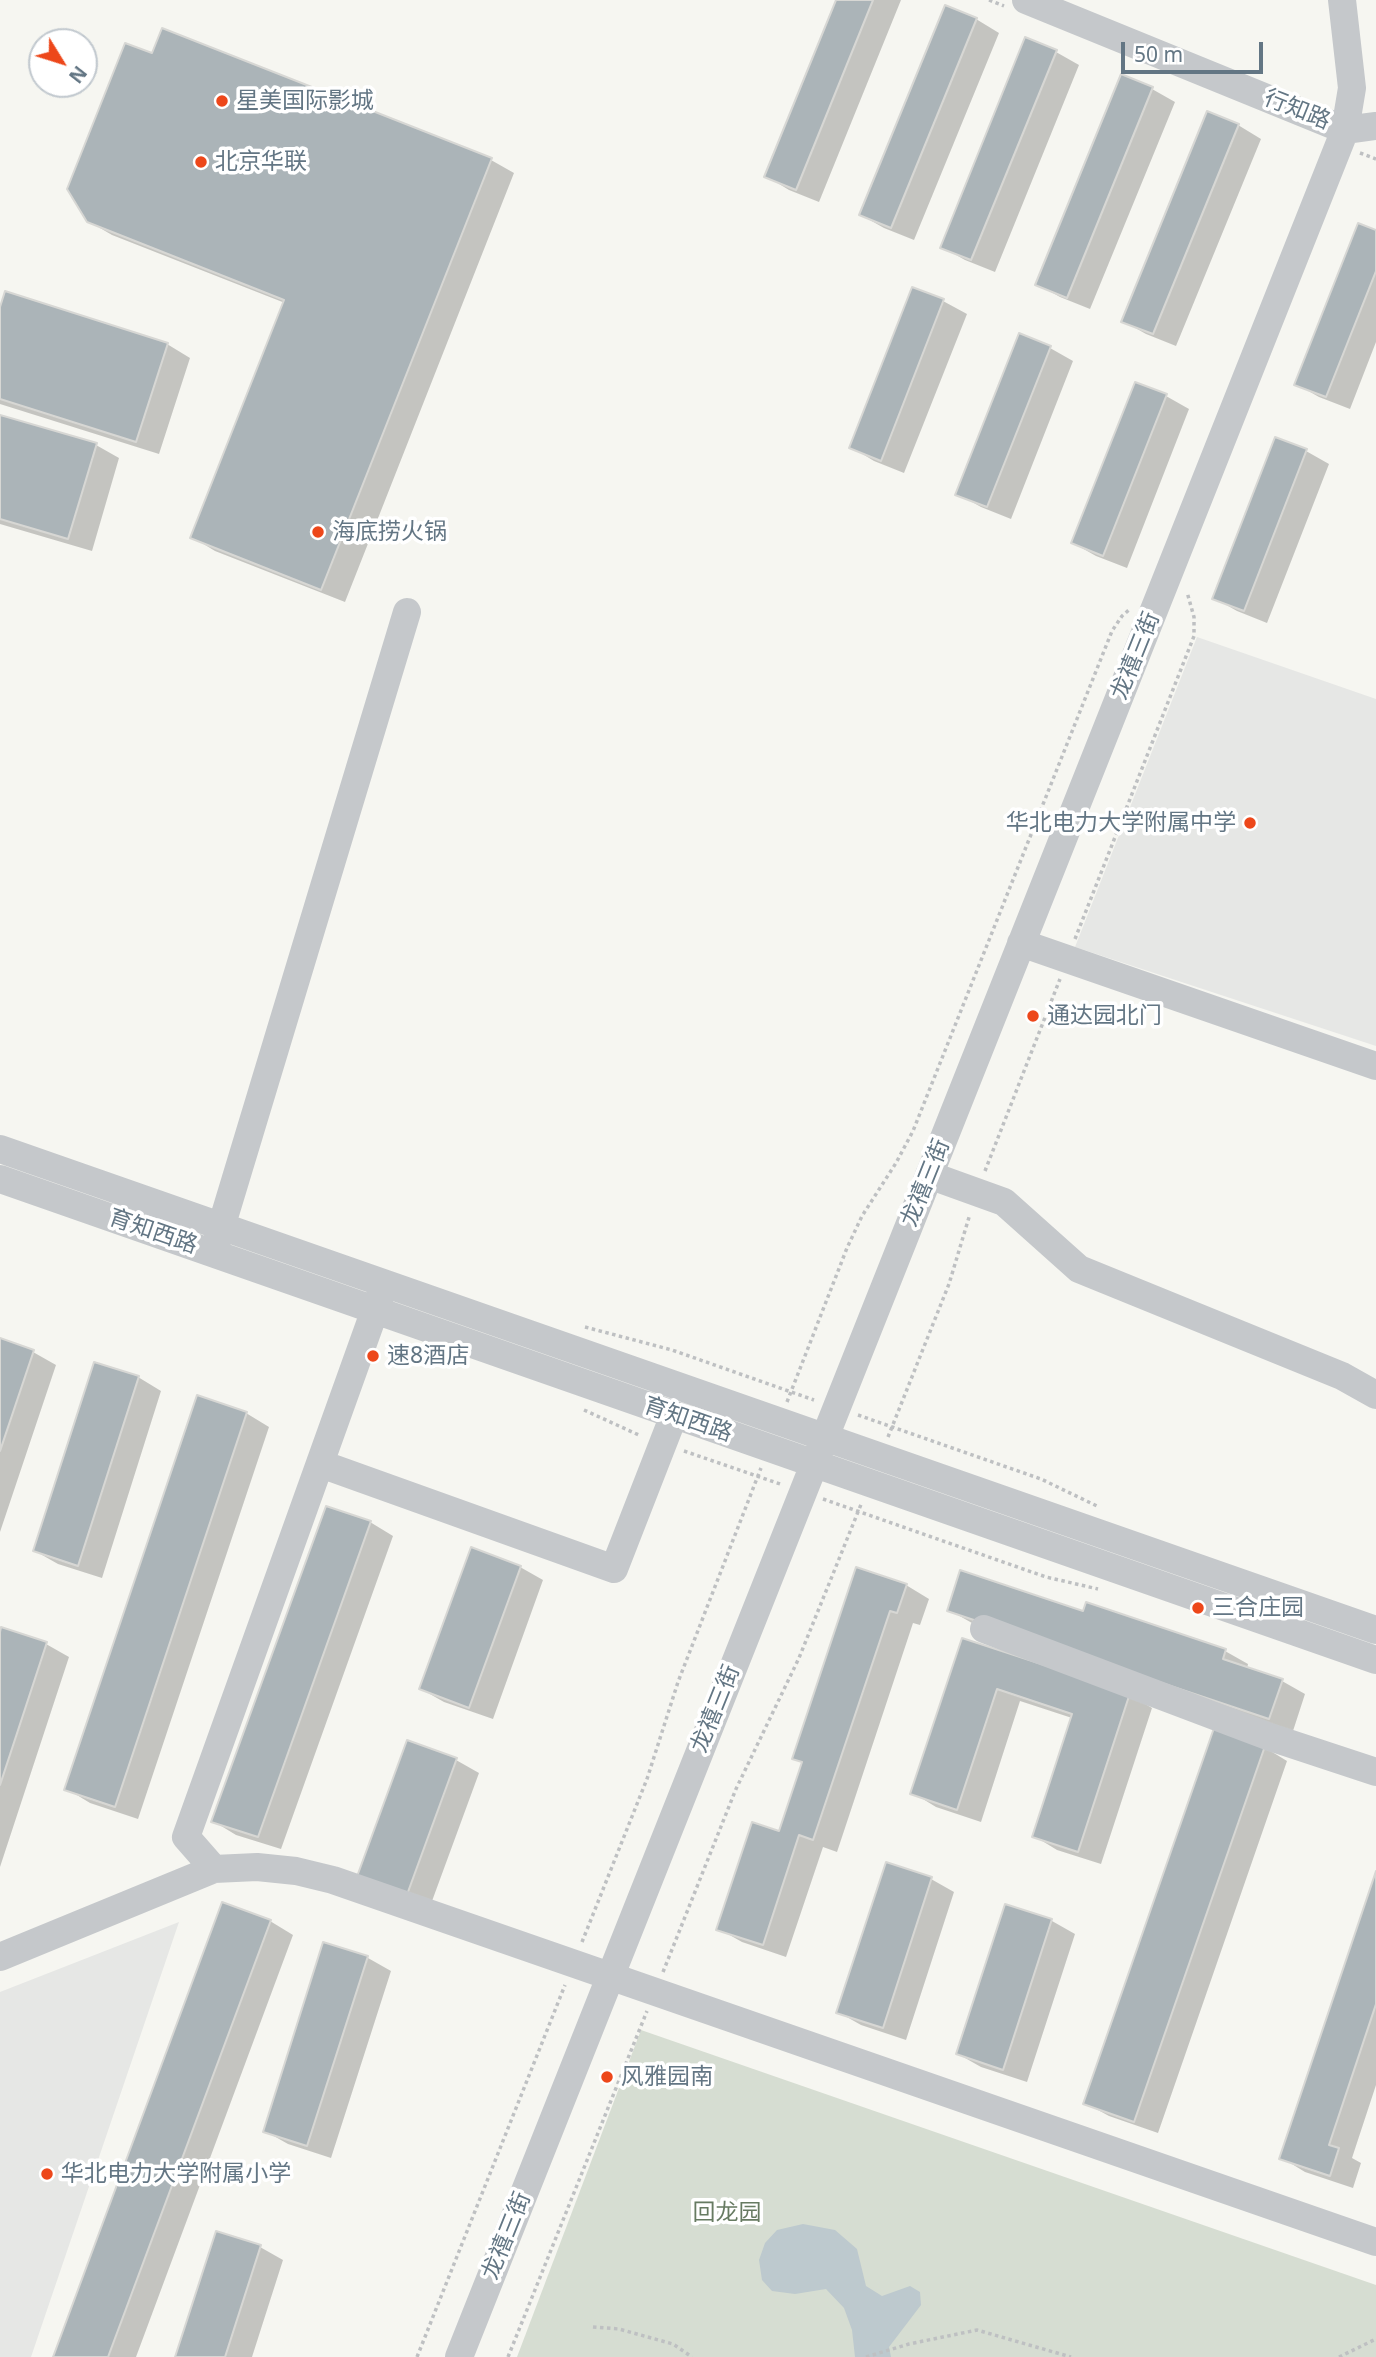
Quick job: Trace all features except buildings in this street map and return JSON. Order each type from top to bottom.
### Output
[{"type":"street","name":"行知路","points":[[1026,0],[1345,130],[1376,126]]},
{"type":"street","name":"龙禧三街","points":[[458,2357],[1345,130],[1352,88],[1342,0]]},
{"type":"street","points":[[213,1254],[407,612]]},
{"type":"street","points":[[1021,943],[1376,1066]]},
{"type":"street","name":"育知西路","points":[[0,1149],[1376,1630]]},
{"type":"street","points":[[929,1175],[1004,1202],[1079,1269],[1329,1371],[1376,1395]]},
{"type":"street","name":"育知西路","points":[[0,1179],[1376,1660]]},
{"type":"street","points":[[214,1869],[186,1837],[385,1283]]},
{"type":"street","points":[[321,1465],[614,1569],[674,1415]]},
{"type":"street","points":[[984,1629],[1270,1737],[1376,1772]]},
{"type":"street","points":[[0,1957],[214,1869],[257,1867],[296,1871],[333,1880],[1376,2242]]},
{"type":"path","points":[[898,1412],[959,1258],[976,1192],[1194,636],[1194,617],[1186,583]]},
{"type":"path","points":[[797,1375],[862,1216],[913,1131],[1112,631],[1122,616],[1135,607]]},
{"type":"path","points":[[584,1937],[647,1779],[681,1673],[752,1489]]},
{"type":"path","points":[[664,1968],[736,1789],[799,1658],[850,1531]]},
{"type":"path","points":[[417,2357],[554,2013]]},
{"type":"path","points":[[508,2357],[633,2045]]},
{"type":"path","points":[[593,2327],[619,2329],[673,2344],[692,2357]]},
{"type":"path","points":[[866,2357],[978,2330],[1071,2357]]},
{"type":"path","points":[[1339,2357],[1376,2339]]},
{"type":"shaded area","name":"华北电力大学附属中学","points":[[1197,637],[1376,699],[1376,1046],[1075,947]]},
{"type":"shaded area","name":"华北电力大学附属小学","points":[[179,1922],[31,2357],[0,2357],[0,1992]]},
{"type":"shaded area","points":[[803,2224],[835,2230],[857,2249],[866,2286],[882,2296],[910,2286],[920,2292],[921,2305],[889,2347],[891,2357],[855,2357],[852,2330],[844,2308],[826,2289],[795,2294],[772,2291],[762,2280],[759,2260],[765,2243],[777,2230]]},
{"type":"green space","name":"回龙园","points":[[641,2030],[1376,2285],[1376,2357],[517,2357]]},
{"type":"place","name":"星美国际影城","points":[[222,101]]},
{"type":"place","name":"北京华联","points":[[201,162]]},
{"type":"place","name":"海底捞火锅","points":[[318,532]]},
{"type":"place","name":"华北电力大学附属中学","points":[[1250,823]]},
{"type":"place","name":"通达园北门","points":[[1033,1016]]},
{"type":"place","name":"速8酒店","points":[[373,1356]]},
{"type":"place","name":"三合庄园","points":[[1198,1608]]},
{"type":"place","name":"风雅园南","points":[[607,2077]]},
{"type":"place","name":"华北电力大学附属小学","points":[[47,2174]]}]
